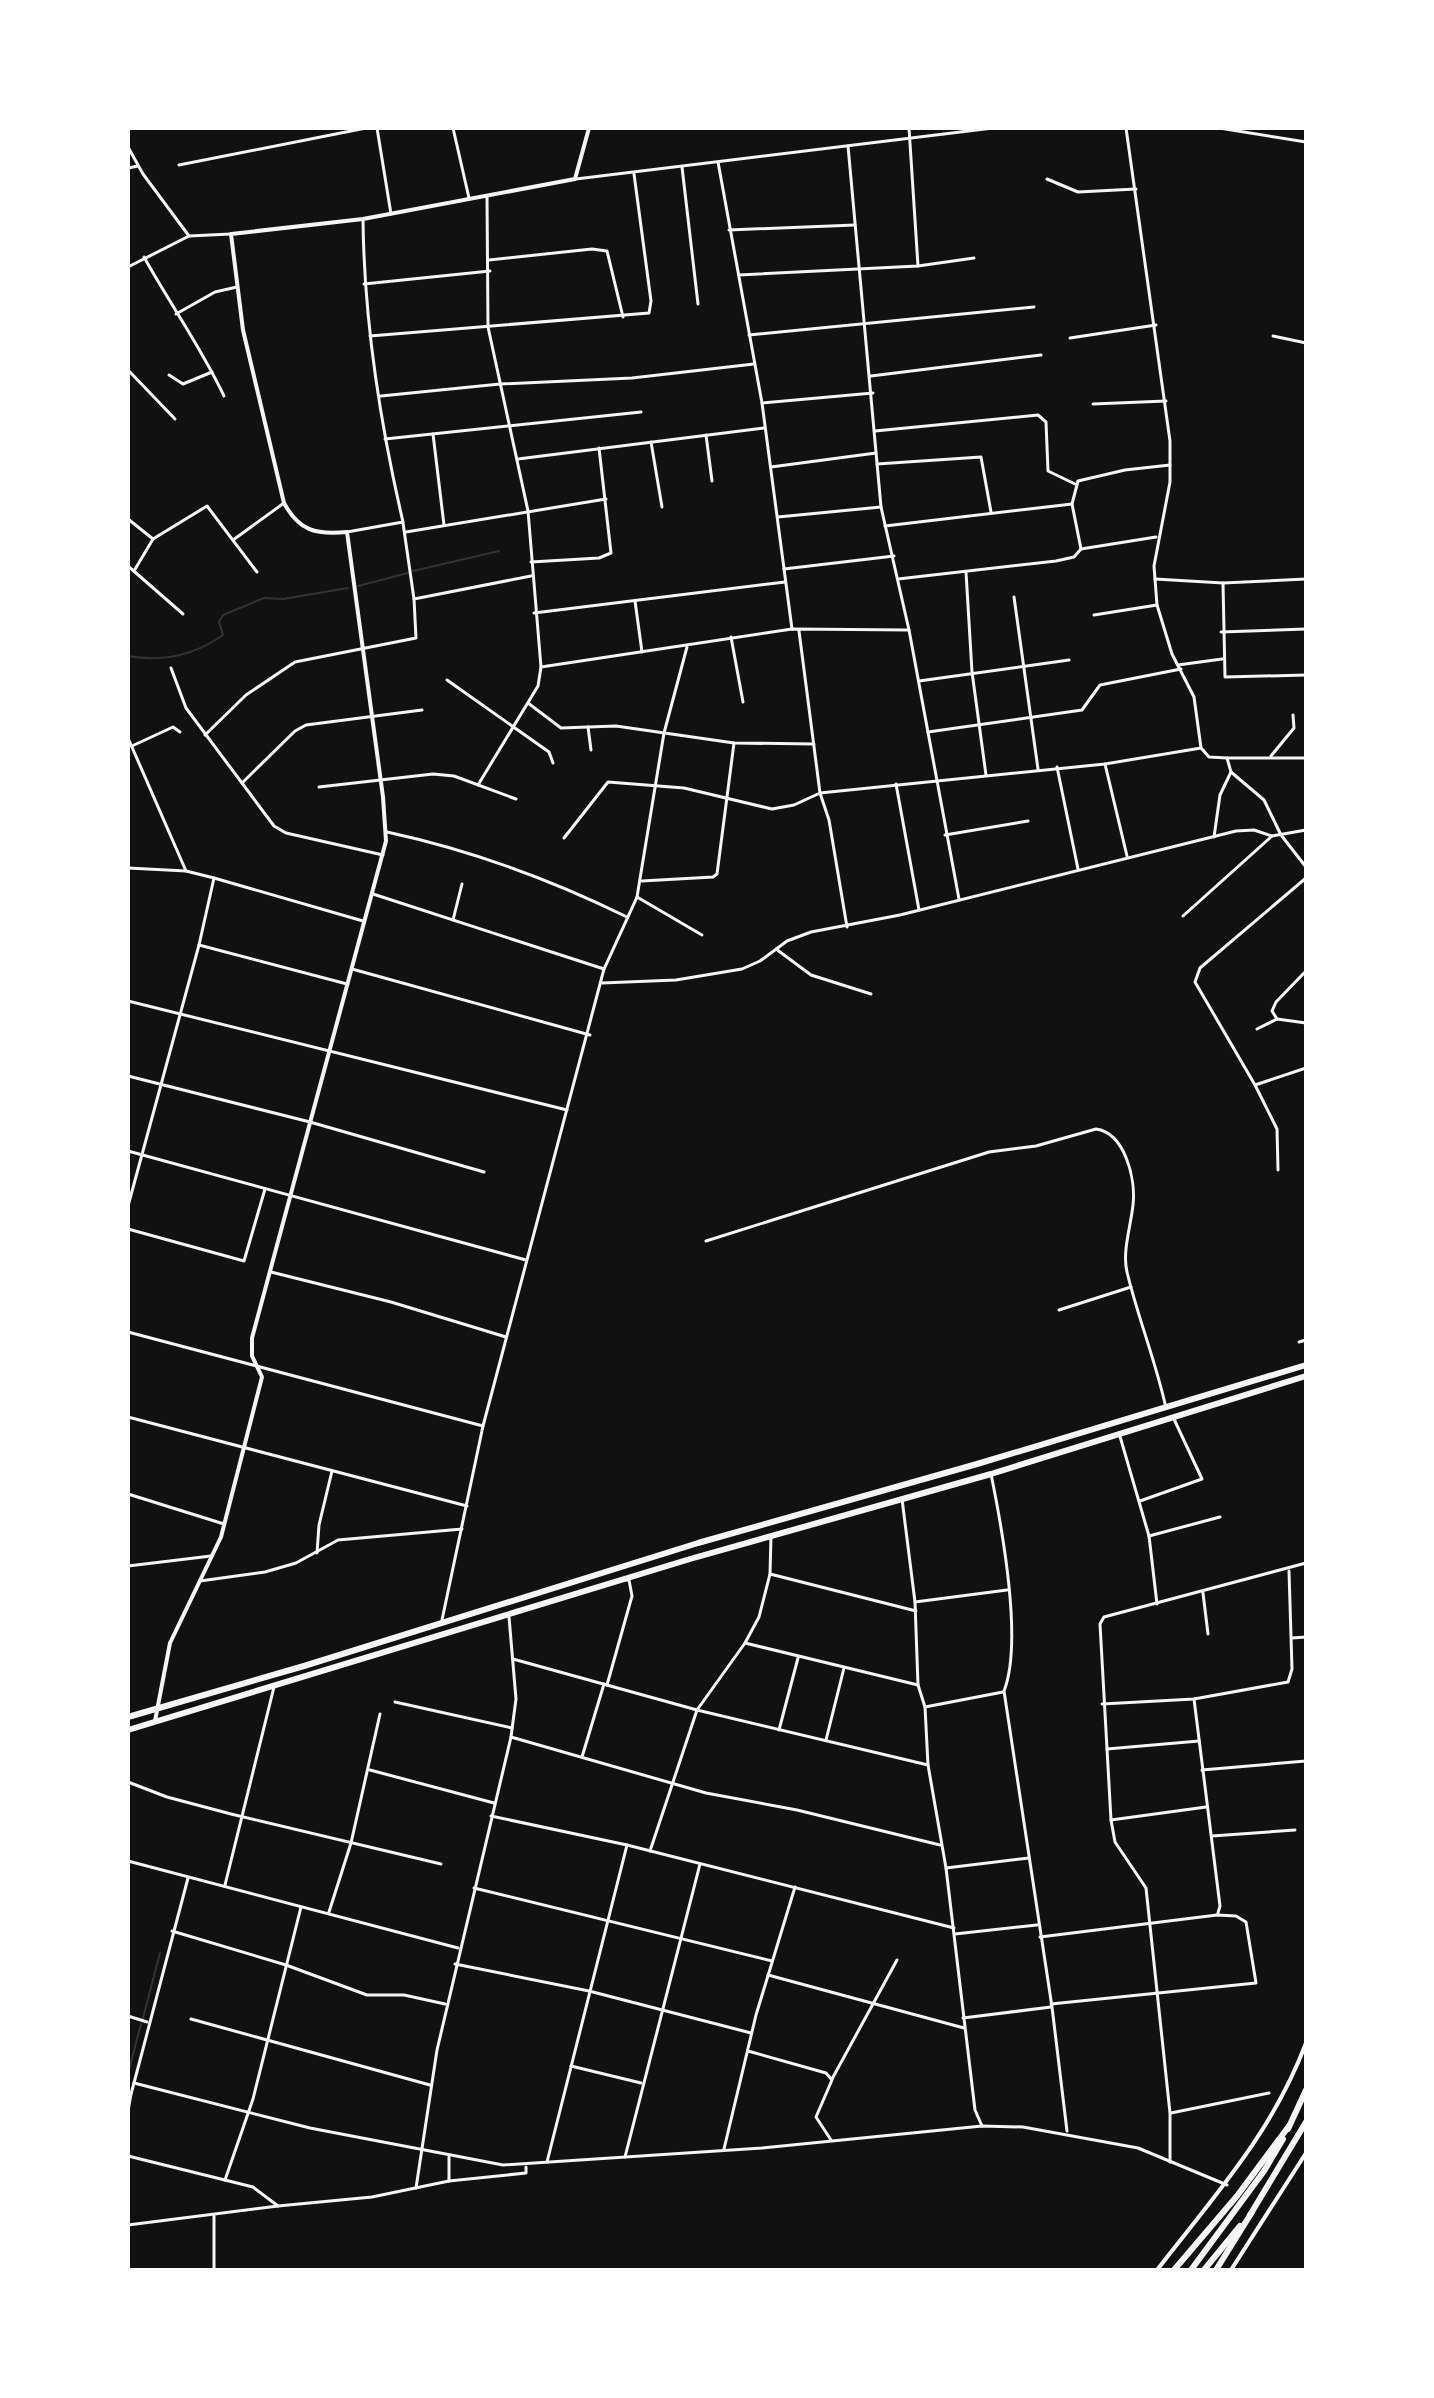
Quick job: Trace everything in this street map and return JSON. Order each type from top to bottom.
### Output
[{"type":"main road","points":[[128,1717],[441,1624],[698,1543],[1306,1365]]},
{"type":"main road","points":[[128,1730],[509,1617],[621,1580],[991,1474],[1306,1376]]},
{"type":"main road","points":[[912,1482],[915,1495]]},
{"type":"main road","points":[[698,1543],[702,1556]]},
{"type":"main road","points":[[1191,2270],[1264,2171],[1306,2090]]},
{"type":"main road","points":[[1216,2270],[1306,2122]]},
{"type":"main road","points":[[1174,2270],[1237,2196],[1289,2126]]},
{"type":"main road","points":[[1206,2268],[1252,2212]]},
{"type":"street","points":[[179,165],[366,128]]},
{"type":"street","points":[[377,128],[391,214]]},
{"type":"street","points":[[453,128],[469,200]]},
{"type":"street","points":[[575,179],[589,128]]},
{"type":"street","points":[[909,128],[918,266]]},
{"type":"street","points":[[128,267],[189,236],[363,219],[575,179],[993,128]]},
{"type":"street","points":[[1126,128],[1156,325],[1171,465],[1157,537],[1157,605],[1179,667],[1194,697],[1201,748],[1209,757],[1306,758]]},
{"type":"street","points":[[1220,128],[1306,142]]},
{"type":"street","points":[[848,146],[873,393],[881,507],[909,630],[959,899]]},
{"type":"street","points":[[128,147],[138,166],[189,236]]},
{"type":"street","points":[[718,162],[762,403],[792,629]]},
{"type":"street","points":[[128,168],[138,166]]},
{"type":"street","points":[[682,167],[698,304]]},
{"type":"street","points":[[370,336],[649,313],[651,301],[634,174]]},
{"type":"street","points":[[1047,179],[1078,192],[1136,189]]},
{"type":"street","points":[[478,785],[538,686],[541,667],[534,613],[528,511],[518,459],[507,427],[488,327],[490,271],[487,197]]},
{"type":"street","points":[[205,735],[246,695],[295,662],[416,638],[406,532],[385,439],[370,336],[364,284],[363,219]]},
{"type":"street","points":[[729,230],[855,225]]},
{"type":"street","points":[[231,234],[254,382],[284,503],[300,526],[312,532],[347,532],[403,522]]},
{"type":"street","points":[[489,260],[581,250],[607,251],[623,317]]},
{"type":"street","points":[[144,257],[213,371],[224,396]]},
{"type":"street","points":[[739,275],[918,266],[974,258]]},
{"type":"street","points":[[364,284],[490,271]]},
{"type":"street","points":[[176,314],[215,292],[237,287]]},
{"type":"street","points":[[749,335],[1034,307]]},
{"type":"street","points":[[1070,338],[1156,325]]},
{"type":"street","points":[[1273,336],[1306,343]]},
{"type":"street","points":[[871,376],[1041,355]]},
{"type":"street","points":[[381,396],[500,384],[632,378],[754,364]]},
{"type":"street","points":[[128,370],[175,419]]},
{"type":"street","points":[[169,375],[183,384],[213,371]]},
{"type":"street","points":[[762,403],[873,393]]},
{"type":"street","points":[[1093,404],[1166,401]]},
{"type":"street","points":[[385,439],[641,412]]},
{"type":"street","points":[[875,431],[1038,415],[1046,422],[1048,471],[1075,484],[1112,472],[1171,465]]},
{"type":"street","points":[[518,459],[765,428]]},
{"type":"street","points":[[433,434],[444,525]]},
{"type":"street","points":[[706,435],[712,481]]},
{"type":"street","points":[[651,442],[662,507]]},
{"type":"street","points":[[531,562],[608,557],[612,547],[599,448]]},
{"type":"street","points":[[771,467],[876,453]]},
{"type":"street","points":[[877,464],[981,457],[991,512]]},
{"type":"street","points":[[1075,484],[1072,504],[1081,549]]},
{"type":"street","points":[[406,532],[606,499]]},
{"type":"street","points":[[233,540],[284,503]]},
{"type":"street","points":[[885,526],[1072,504]]},
{"type":"street","points":[[134,571],[153,539],[207,506],[257,572]]},
{"type":"street","points":[[778,517],[881,507]]},
{"type":"street","points":[[128,519],[153,539]]},
{"type":"street","points":[[155,1721],[170,1643],[213,1556],[224,1525],[241,1448],[262,1377],[252,1356],[252,1338],[366,921],[387,832],[347,532]]},
{"type":"street","points":[[898,579],[1056,561],[1074,557],[1081,549],[1157,537]]},
{"type":"street","points":[[784,569],[894,556]]},
{"type":"street","points":[[128,566],[183,614]]},
{"type":"street","points":[[966,572],[972,672],[986,775]]},
{"type":"street","points":[[414,599],[531,576]]},
{"type":"street","points":[[1155,579],[1223,583],[1306,579]]},
{"type":"street","points":[[534,613],[785,582]]},
{"type":"street","points":[[1223,583],[1223,673],[1228,678],[1306,675]]},
{"type":"street","points":[[1014,597],[1038,769]]},
{"type":"street","points":[[635,601],[642,654]]},
{"type":"street","points":[[1094,615],[1157,605]]},
{"type":"street","points":[[541,667],[792,629],[909,630]]},
{"type":"street","points":[[1221,632],[1306,629]]},
{"type":"street","points":[[799,630],[820,793],[829,820],[847,927]]},
{"type":"street","points":[[731,637],[743,702]]},
{"type":"street","points":[[441,1624],[483,1426],[590,1035],[604,969],[637,897],[664,733],[687,647]]},
{"type":"street","points":[[928,732],[1082,710],[1100,685],[1223,659]]},
{"type":"street","points":[[919,681],[1069,660]]},
{"type":"street","points":[[171,668],[176,688],[205,735],[274,826],[286,833],[383,855]]},
{"type":"street","points":[[447,680],[549,752],[553,763]]},
{"type":"street","points":[[528,703],[557,727],[616,726],[734,743],[814,744]]},
{"type":"street","points":[[242,783],[295,731],[306,725],[422,710]]},
{"type":"street","points":[[1271,756],[1294,728],[1293,715]]},
{"type":"street","points":[[180,732],[173,727],[130,743],[186,871]]},
{"type":"street","points":[[588,727],[591,750]]},
{"type":"street","points":[[640,881],[713,877],[719,869],[734,743]]},
{"type":"street","points":[[564,838],[608,782],[655,783],[772,809],[794,805],[820,793],[1105,764],[1201,748]]},
{"type":"street","points":[[1227,758],[1231,772],[1264,800],[1281,835],[1306,867]]},
{"type":"street","points":[[1105,764],[1127,856]]},
{"type":"street","points":[[1057,767],[1078,869]]},
{"type":"street","points":[[1214,839],[1220,795],[1231,772]]},
{"type":"street","points":[[319,787],[433,774],[454,776],[516,799]]},
{"type":"street","points":[[896,784],[919,910]]},
{"type":"street","points":[[945,835],[1028,821]]},
{"type":"street","points":[[602,983],[710,976],[742,969],[811,932],[847,927],[1127,856],[1246,830],[1272,836],[1306,830]]},
{"type":"street","points":[[387,832],[492,861],[572,890],[627,917]]},
{"type":"street","points":[[1183,916],[1272,836]]},
{"type":"street","points":[[128,868],[186,871],[366,921]]},
{"type":"street","points":[[128,1206],[158,1084],[199,945],[214,878]]},
{"type":"street","points":[[1278,1170],[1277,1129],[1195,982],[1200,968],[1306,878]]},
{"type":"street","points":[[453,920],[462,884]]},
{"type":"street","points":[[373,894],[604,969]]},
{"type":"street","points":[[637,897],[702,935]]},
{"type":"street","points":[[199,945],[347,984]]},
{"type":"street","points":[[776,949],[811,975],[871,994]]},
{"type":"street","points":[[352,969],[590,1035]]},
{"type":"street","points":[[1277,1019],[1272,1011],[1276,1002],[1306,971]]},
{"type":"street","points":[[128,1001],[567,1110]]},
{"type":"street","points":[[1257,1029],[1277,1019],[1306,1023]]},
{"type":"street","points":[[1255,1085],[1306,1068]]},
{"type":"street","points":[[128,1076],[310,1122],[484,1172]]},
{"type":"street","points":[[706,1241],[809,1212],[856,1192],[989,1152],[1036,1146],[1096,1129],[1105,1130],[1123,1148],[1132,1183],[1133,1204],[1125,1266],[1155,1358],[1166,1408]]},
{"type":"street","points":[[128,1151],[527,1260]]},
{"type":"street","points":[[128,1229],[244,1261],[265,1189]]},
{"type":"street","points":[[269,1272],[391,1302],[506,1337]]},
{"type":"street","points":[[1059,1310],[1131,1287]]},
{"type":"street","points":[[128,1332],[483,1426]]},
{"type":"street","points":[[1299,1342],[1306,1340]]},
{"type":"street","points":[[128,1417],[467,1506]]},
{"type":"street","points":[[1140,1501],[1202,1479],[1173,1417]]},
{"type":"street","points":[[1119,1433],[1149,1536],[1157,1604]]},
{"type":"street","points":[[317,1553],[319,1525],[332,1470]]},
{"type":"street","points":[[991,1474],[1006,1554],[1011,1669],[1004,1691],[1037,1925],[1052,2006],[1067,2133]]},
{"type":"street","points":[[128,1494],[224,1525]]},
{"type":"street","points":[[902,1499],[916,1611],[918,1685],[925,1707],[928,1765],[955,1934],[975,2110],[982,2126]]},
{"type":"street","points":[[1149,1536],[1220,1517]]},
{"type":"street","points":[[200,1581],[265,1572],[317,1553],[338,1540],[462,1529]]},
{"type":"street","points":[[650,1851],[670,1783],[697,1710],[745,1643],[759,1617],[770,1574],[771,1536]]},
{"type":"street","points":[[128,1566],[213,1556]]},
{"type":"street","points":[[1170,2162],[1170,2113],[1146,1888],[1115,1842],[1111,1820],[1102,1704],[1101,1619],[1306,1563]]},
{"type":"street","points":[[1102,1704],[1194,1699],[1288,1682],[1292,1669],[1289,1570]]},
{"type":"street","points":[[770,1574],[916,1611]]},
{"type":"street","points":[[582,1757],[632,1596],[629,1580],[621,1580]]},
{"type":"street","points":[[915,1602],[1007,1590]]},
{"type":"street","points":[[1203,1593],[1208,1634]]},
{"type":"street","points":[[416,2188],[430,2085],[458,1948],[511,1737],[516,1699],[509,1617]]},
{"type":"street","points":[[1292,1638],[1306,1637]]},
{"type":"street","points":[[745,1643],[918,1685]]},
{"type":"street","points":[[779,1730],[798,1658]]},
{"type":"street","points":[[513,1659],[697,1710],[928,1765]]},
{"type":"street","points":[[826,1740],[844,1668]]},
{"type":"street","points":[[225,1886],[274,1687]]},
{"type":"street","points":[[925,1707],[1004,1691]]},
{"type":"street","points":[[1194,1699],[1220,1906],[1217,1915]]},
{"type":"street","points":[[395,1702],[512,1728]]},
{"type":"street","points":[[329,1912],[351,1843],[380,1714]]},
{"type":"street","points":[[511,1737],[670,1783],[940,1845]]},
{"type":"street","points":[[1106,1749],[1199,1741]]},
{"type":"street","points":[[1202,1770],[1306,1761]]},
{"type":"street","points":[[369,1770],[494,1803]]},
{"type":"street","points":[[128,1782],[167,1797],[244,1818],[441,1864]]},
{"type":"street","points":[[1111,1820],[1206,1807]]},
{"type":"street","points":[[491,1816],[627,1845],[954,1928]]},
{"type":"street","points":[[1212,1836],[1295,1830]]},
{"type":"street","points":[[547,2162],[627,1845]]},
{"type":"street","points":[[946,1868],[1029,1858]]},
{"type":"street","points":[[128,1861],[458,1948]]},
{"type":"street","points":[[625,2157],[700,1864]]},
{"type":"street","points":[[128,2111],[148,2022],[188,1878]]},
{"type":"street","points":[[724,2149],[751,2033],[795,1887]]},
{"type":"street","points":[[474,1888],[772,1961]]},
{"type":"street","points":[[225,2180],[267,2041],[301,1906]]},
{"type":"street","points":[[963,2018],[1256,1983],[1246,1922],[1236,1916],[1217,1915],[1039,1937]]},
{"type":"street","points":[[955,1934],[1037,1925]]},
{"type":"street","points":[[172,1931],[286,1965],[367,1995],[404,1995],[447,2004]]},
{"type":"street","points":[[831,2140],[816,2117],[870,2003],[897,1960]]},
{"type":"street","points":[[455,1964],[589,1991],[751,2033]]},
{"type":"street","points":[[768,1975],[964,2028]]},
{"type":"street","points":[[128,2016],[148,2022]]},
{"type":"street","points":[[191,2019],[430,2085]]},
{"type":"street","points":[[1157,2270],[1227,2185],[1259,2137],[1295,2072],[1306,2043]]},
{"type":"street","points":[[748,2051],[820,2070],[832,2080]]},
{"type":"street","points":[[571,2066],[642,2084]]},
{"type":"street","points":[[134,2083],[247,2113],[421,2152],[525,2166],[982,2126],[1023,2127],[1138,2148],[1227,2185]]},
{"type":"street","points":[[1170,2113],[1269,2093]]},
{"type":"street","points":[[1231,2270],[1306,2153]]},
{"type":"street","points":[[128,2156],[253,2187],[278,2206]]},
{"type":"street","points":[[449,2157],[449,2181]]},
{"type":"street","points":[[128,2225],[372,2197],[449,2181],[526,2173],[525,2166]]},
{"type":"street","points":[[214,2216],[214,2270]]},
{"type":"waterway","points":[[413,571],[499,551]]},
{"type":"waterway","points":[[358,586],[408,573]]},
{"type":"waterway","points":[[128,656],[166,657],[201,648],[223,635],[219,622],[223,615],[264,598],[283,599],[348,588]]},
{"type":"waterway","points":[[143,2018],[160,1953]]},
{"type":"waterway","points":[[128,2074],[141,2024]]}]
